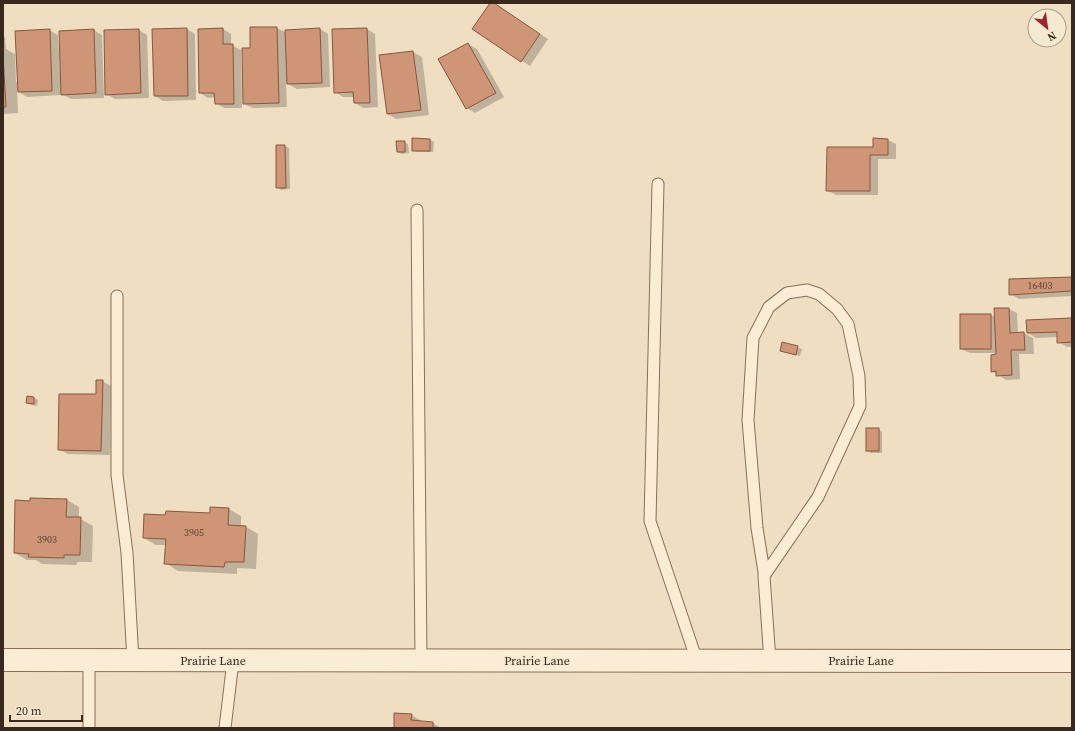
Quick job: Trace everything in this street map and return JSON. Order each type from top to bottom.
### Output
[{"type":"street","name":"Prairie Lane","points":[[3,660],[1072,662]]},
{"type":"lane","points":[[658,184],[650,521],[697,661]]},
{"type":"lane","points":[[417,210],[421,661]]},
{"type":"lane","points":[[764,576],[818,497],[860,406],[859,376],[848,324],[837,309],[820,294],[807,290],[787,293],[769,307],[754,338],[748,420],[756,528],[764,576],[770,661]]},
{"type":"lane","points":[[117,296],[117,475],[127,553],[133,660]]},
{"type":"lane","points":[[89,661],[89,728]]},
{"type":"lane","points":[[225,728],[233,661]]},
{"type":"building","points":[[490,3],[494,3],[540,34],[521,62],[472,29]]},
{"type":"building","points":[[250,27],[277,27],[279,103],[243,104],[242,48],[250,48]]},
{"type":"building","points":[[187,28],[188,96],[154,96],[152,29]]},
{"type":"building","points":[[223,28],[223,44],[233,44],[234,104],[215,104],[214,93],[199,93],[198,29]]},
{"type":"building","points":[[320,28],[322,83],[287,84],[285,30]]},
{"type":"building","points":[[367,28],[370,103],[354,103],[353,92],[334,93],[332,29]]},
{"type":"building","points":[[50,29],[52,91],[18,92],[15,31]]},
{"type":"building","points":[[94,29],[96,93],[61,95],[59,31]]},
{"type":"building","points":[[139,29],[141,93],[105,95],[104,30]]},
{"type":"building","points":[[468,43],[496,93],[466,109],[438,59]]},
{"type":"building","points":[[413,51],[421,110],[387,114],[379,55]]},
{"type":"building","points":[[3,56],[6,107],[3,107]]},
{"type":"building","points":[[412,138],[430,139],[430,151],[412,151]]},
{"type":"building","points":[[873,138],[888,139],[888,155],[870,155],[870,191],[826,191],[827,147],[873,147]]},
{"type":"building","points":[[396,141],[405,141],[405,152],[397,152]]},
{"type":"building","points":[[276,145],[285,145],[286,188],[276,188]]},
{"type":"building","points":[[1072,277],[1072,291],[1009,295],[1009,279]]},
{"type":"building","points":[[994,308],[1009,308],[1010,333],[1024,332],[1025,350],[1011,350],[1012,375],[996,376],[996,371],[991,372],[991,355],[996,354]]},
{"type":"building","points":[[960,314],[991,314],[991,349],[960,349]]},
{"type":"building","points":[[1072,318],[1072,342],[1057,343],[1057,332],[1027,333],[1026,320]]},
{"type":"building","points":[[782,342],[798,346],[796,355],[780,351]]},
{"type":"building","points":[[96,380],[103,380],[101,451],[58,450],[59,394],[96,394]]},
{"type":"building","points":[[27,396],[34,397],[34,404],[26,403]]},
{"type":"building","points":[[866,428],[879,428],[879,451],[866,451]]},
{"type":"building","points":[[30,498],[67,499],[66,517],[81,517],[80,555],[64,555],[64,558],[28,557],[29,554],[14,553],[15,500],[30,501]]},
{"type":"building","points":[[210,507],[229,508],[228,525],[246,526],[244,562],[225,562],[224,567],[164,564],[166,539],[143,538],[144,514],[165,515],[166,511],[210,513]]},
{"type":"building","points":[[394,713],[412,714],[411,720],[433,722],[433,728],[394,728]]}]
